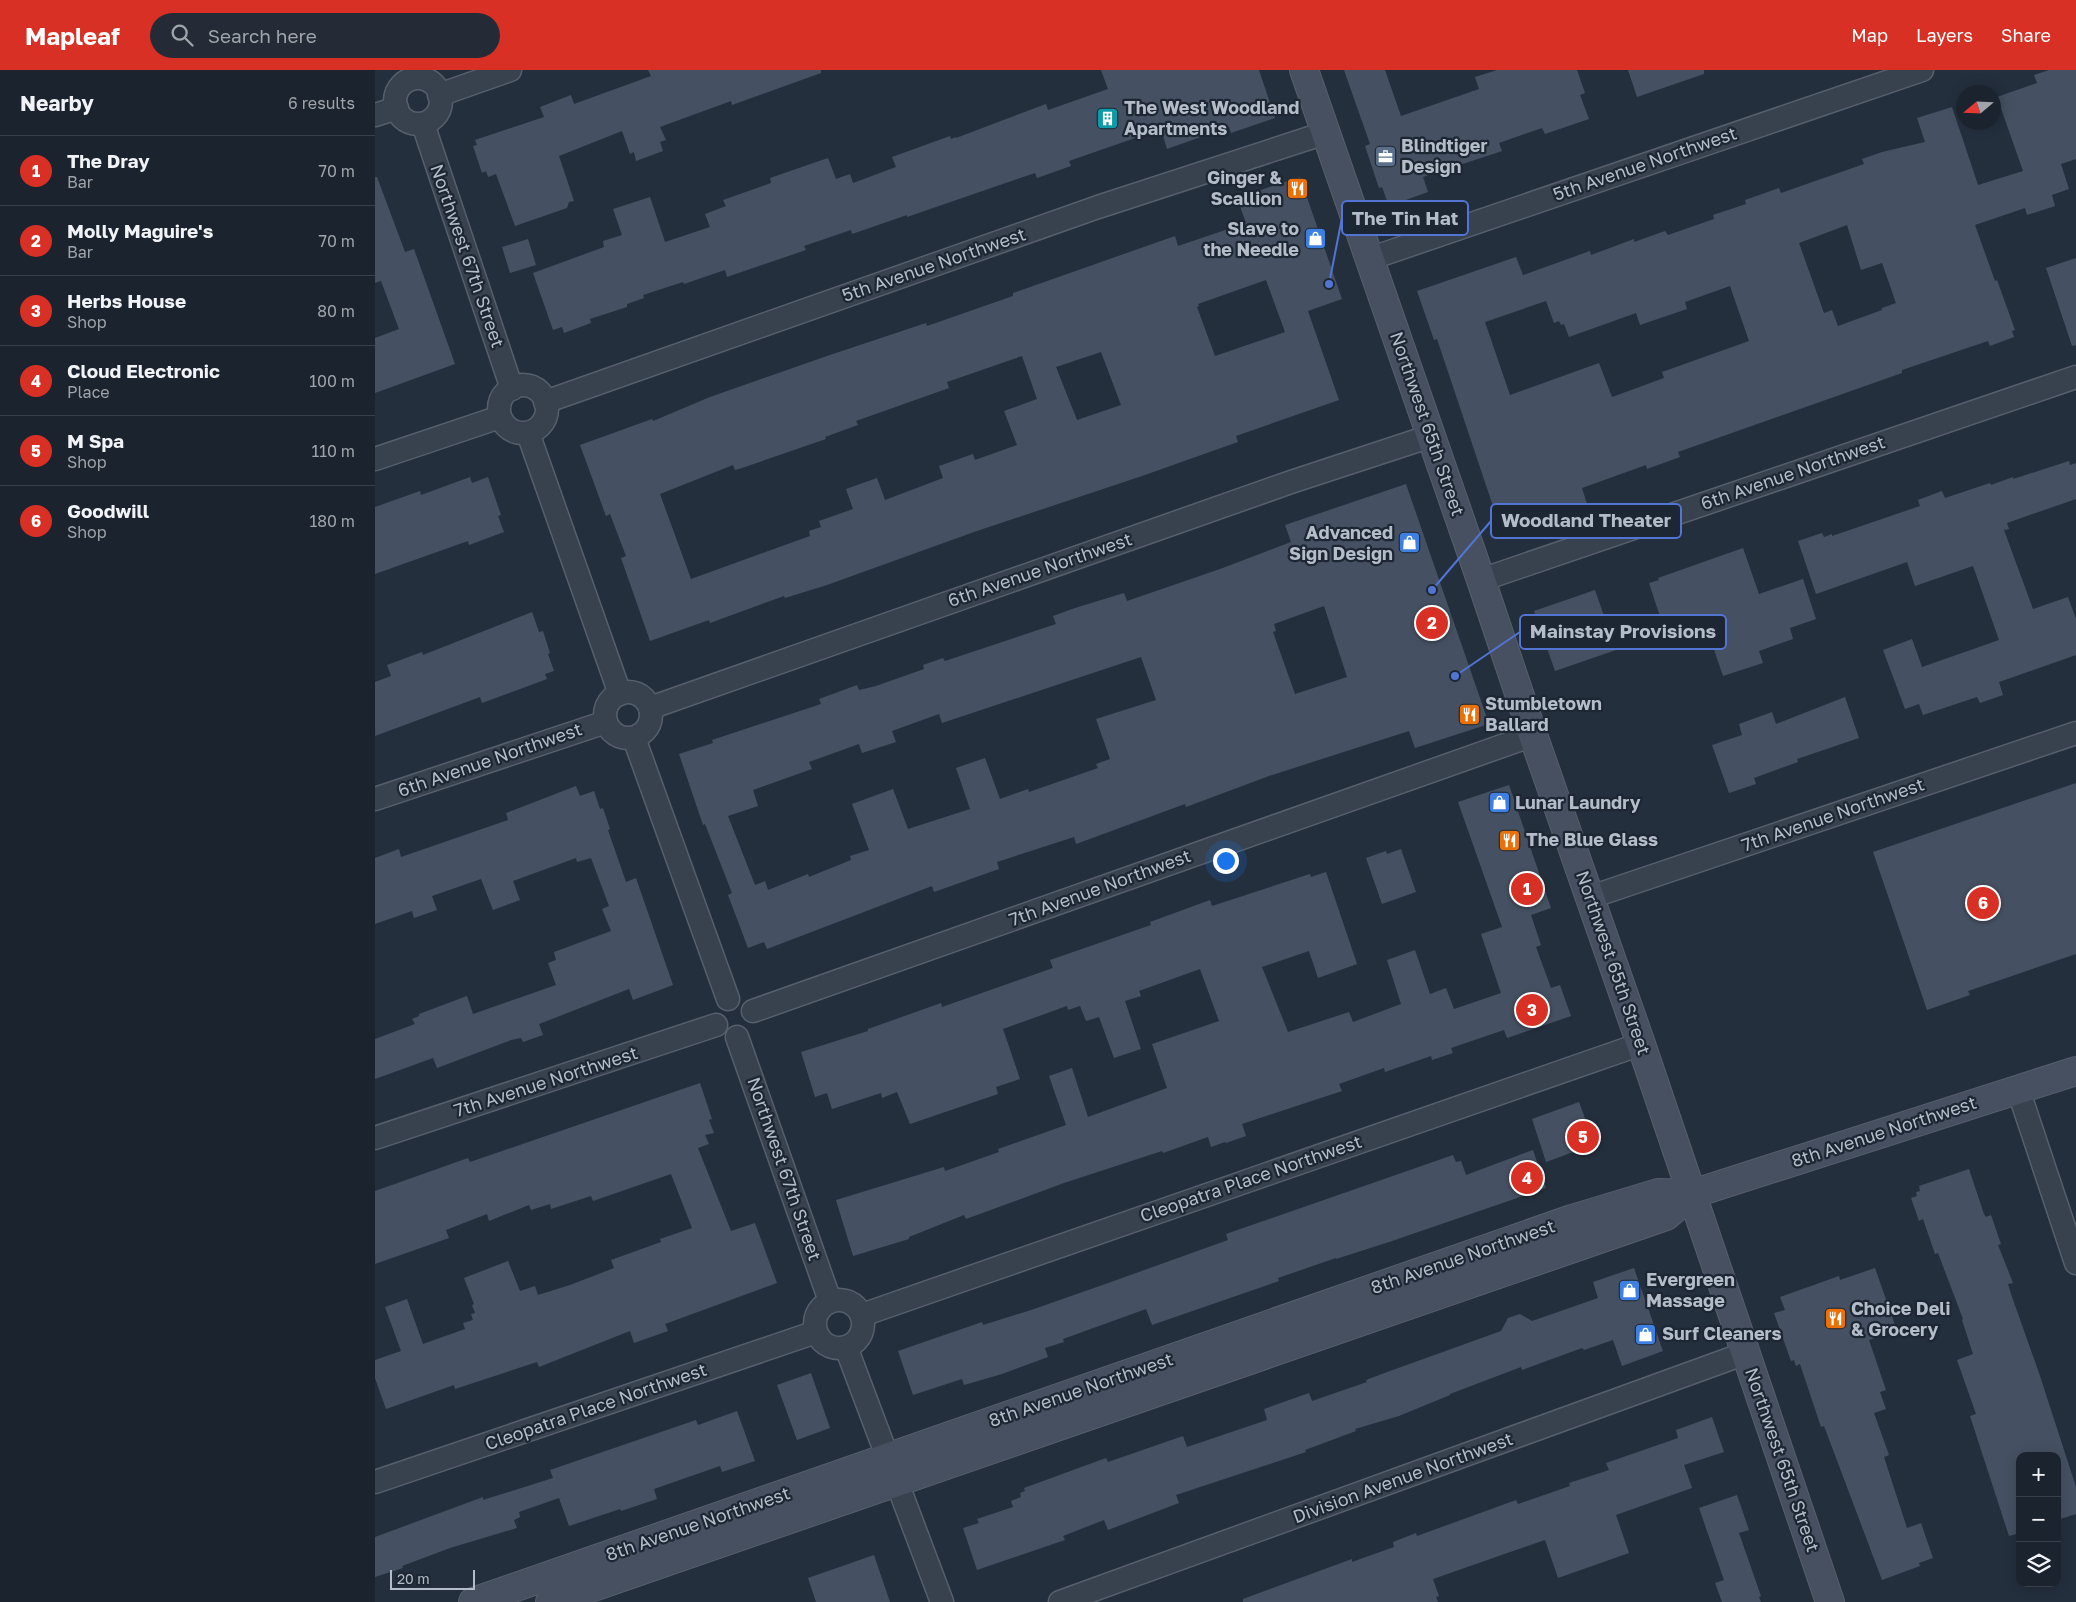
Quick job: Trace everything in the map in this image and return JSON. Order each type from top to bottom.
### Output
[{"type":"main road","name":"Northwest 65th Street","points":[[1303,70],[1591,897],[1830,1602]]},
{"type":"main road","name":"8th Avenue Northwest","points":[[550,1602],[892,1469],[1572,1219],[1658,1193],[1692,1194],[2076,1071]]},
{"type":"main road","name":"8th Avenue Northwest","points":[[473,1602],[892,1469]]},
{"type":"street","points":[[439,95],[510,70]]},
{"type":"street","name":"5th Avenue Northwest","points":[[1369,259],[1922,70]]},
{"type":"street","points":[[407,75],[415,79],[429,81],[435,86],[439,95],[440,109],[437,115],[423,124],[407,122],[401,117],[397,108],[396,97],[407,75]]},
{"type":"street","points":[[375,115],[397,108]]},
{"type":"street","name":"Northwest 67th Street","points":[[423,124],[511,389]]},
{"type":"street","name":"5th Avenue Northwest","points":[[545,402],[1089,211],[1325,133]]},
{"type":"street","name":"6th Avenue Northwest","points":[[1481,580],[2076,377]]},
{"type":"street","points":[[524,385],[532,387],[538,391],[545,402],[546,412],[543,422],[535,430],[528,433],[513,431],[506,427],[500,417],[499,404],[502,397],[511,389],[524,385]]},
{"type":"street","points":[[375,459],[500,417]]},
{"type":"street","points":[[528,433],[620,694]]},
{"type":"street","name":"6th Avenue Northwest","points":[[650,708],[1291,482],[1431,436]]},
{"type":"street","points":[[623,692],[638,694],[645,699],[650,708],[651,720],[647,729],[634,738],[623,738],[615,734],[606,722],[606,706],[610,700],[623,692]]},
{"type":"street","name":"6th Avenue Northwest","points":[[375,799],[606,722]]},
{"type":"street","name":"7th Avenue Northwest","points":[[1591,897],[2076,733]]},
{"type":"street","name":"7th Avenue Northwest","points":[[753,1011],[1533,735]]},
{"type":"street","points":[[634,738],[728,999]]},
{"type":"street","points":[[728,999],[743,1000],[748,1003],[753,1011],[752,1027],[743,1035],[737,1037],[725,1035],[716,1025],[715,1012],[723,1001],[728,999]]},
{"type":"street","name":"7th Avenue Northwest","points":[[375,1138],[716,1025]]},
{"type":"street","name":"Northwest 67th Street","points":[[737,1037],[830,1301]]},
{"type":"street","name":"Cleopatra Place Northwest","points":[[862,1315],[1641,1044]]},
{"type":"street","points":[[2018,1089],[2076,1263]]},
{"type":"street","points":[[844,1300],[852,1303],[862,1315],[862,1330],[859,1337],[846,1347],[832,1347],[825,1343],[816,1332],[815,1322],[817,1314],[830,1301],[844,1300]]},
{"type":"street","name":"Cleopatra Place Northwest","points":[[375,1482],[816,1332]]},
{"type":"street","points":[[846,1347],[942,1602]]},
{"type":"street","name":"Division Avenue Northwest","points":[[1060,1602],[1745,1353]]},
{"type":"building","points":[[648,70],[821,70],[821,73],[732,105],[731,101],[660,127],[666,140],[660,142],[663,151],[636,161],[634,152],[630,154],[622,131],[559,156],[574,201],[569,202],[567,208],[515,226],[496,174],[488,177],[486,171],[482,173],[473,146],[477,145],[475,140],[544,117],[540,107],[571,95],[574,104],[651,76]]},
{"type":"building","points":[[1101,70],[1259,70],[1275,118],[1231,133],[1229,127],[1167,149],[1161,129],[1069,161],[1071,166],[1037,178],[1035,173],[907,217],[907,215],[852,234],[851,230],[804,246],[806,250],[727,277],[725,270],[684,284],[683,282],[643,295],[644,298],[627,304],[627,307],[590,319],[591,323],[564,333],[562,327],[553,330],[533,273],[604,247],[603,241],[622,235],[613,209],[650,197],[665,242],[710,227],[705,214],[726,206],[723,200],[771,183],[770,178],[828,158],[836,179],[850,174],[853,183],[896,167],[892,157],[950,136],[951,139],[956,138],[1046,104],[1048,110],[1108,89]]},
{"type":"building","points":[[1344,70],[1385,70],[1401,116],[1479,89],[1475,77],[1497,70],[1577,70],[1585,93],[1580,95],[1589,119],[1545,134],[1542,128],[1499,143],[1502,151],[1423,177],[1428,192],[1389,206],[1382,187],[1379,188],[1365,146],[1370,144]]},
{"type":"building","points":[[1628,70],[1704,70],[1704,74],[1637,97]]},
{"type":"building","points":[[2049,70],[2076,70],[2076,159],[2061,164],[2069,189],[2052,195],[2055,206],[2027,215],[2025,208],[1975,225],[2015,330],[2012,331],[2014,337],[1990,346],[1988,341],[1902,370],[1902,373],[1678,452],[1680,457],[1647,469],[1646,465],[1582,488],[1587,504],[1502,533],[1437,339],[1434,340],[1417,291],[1516,257],[1523,275],[1590,251],[1591,255],[1634,239],[1634,242],[1665,231],[1668,235],[1714,219],[1713,215],[1746,204],[1745,200],[1779,188],[1781,193],[1864,164],[1862,159],[1882,152],[1925,142],[1917,118],[1952,107],[1956,119],[1956,130],[1960,130],[1978,185],[2023,171],[2001,108],[2001,96],[2037,83],[2034,75]],"holes":[[[1847,225],[1861,270],[1882,263],[1896,303],[1838,326],[1832,310],[1824,313],[1799,243]],[[1730,286],[1749,341],[1662,372],[1664,378],[1612,397],[1599,363],[1510,395],[1485,322],[1546,301],[1554,323],[1559,321],[1561,325],[1564,324],[1569,337],[1636,313],[1640,325],[1687,309],[1685,302]]]},
{"type":"building","points":[[375,177],[377,177],[405,252],[414,249],[455,364],[375,393],[375,338],[399,329],[381,281],[375,283]]},
{"type":"building","points":[[1300,177],[1342,299],[1308,311],[1339,400],[1236,436],[1238,442],[1142,476],[974,532],[827,585],[785,598],[784,596],[710,623],[709,620],[650,641],[621,558],[626,556],[610,514],[606,516],[580,445],[652,419],[653,421],[710,397],[827,356],[926,323],[927,326],[1013,296],[1013,293],[1175,236],[1178,246],[1246,223],[1237,198]],"holes":[[[1266,280],[1285,332],[1215,356],[1197,307],[1199,306],[1198,304]],[[1101,352],[1121,405],[1077,420],[1056,367]],[[1022,356],[1037,399],[1004,411],[1017,445],[975,460],[973,454],[939,466],[943,478],[885,500],[877,478],[846,489],[853,509],[819,521],[821,527],[809,531],[810,536],[691,579],[660,494],[733,465],[735,470],[826,439],[825,437],[858,425],[856,421],[949,388],[947,382]]]},
{"type":"building","points":[[528,239],[536,265],[510,273],[502,247]]},
{"type":"building","points":[[2076,258],[2076,345],[2072,346],[2046,268]]},
{"type":"building","points":[[2069,461],[2070,465],[2076,463],[2076,499],[2007,523],[2009,529],[2004,530],[2033,609],[2068,597],[2076,619],[2076,655],[1999,682],[2003,695],[1980,703],[1977,697],[1923,715],[1919,704],[1905,709],[1883,650],[1912,639],[1922,667],[1999,640],[1973,566],[1915,586],[1907,562],[1816,594],[1798,541],[1822,533],[1824,537],[1832,534],[1832,536],[1920,506],[1918,500],[1942,491],[1945,498],[1990,483],[1991,485],[2013,477],[2013,479]]},
{"type":"building","points":[[470,477],[472,483],[488,477],[501,515],[498,516],[504,532],[469,545],[468,541],[375,574],[375,507],[420,491],[421,495]]},
{"type":"building","points":[[1406,484],[1489,724],[1415,748],[1409,731],[1269,776],[1186,807],[1185,804],[1076,844],[1074,837],[997,862],[999,869],[934,892],[932,886],[767,949],[764,942],[748,948],[728,895],[732,893],[705,824],[703,825],[679,754],[713,743],[712,740],[821,704],[819,699],[857,685],[859,690],[876,686],[924,669],[923,665],[943,658],[945,661],[1056,624],[1053,616],[1075,608],[1124,593],[1127,601],[1220,569],[1291,542],[1285,525]],"holes":[[[1324,606],[1347,677],[1295,694],[1273,632],[1276,631],[1274,624]],[[1141,657],[1156,700],[1096,719],[1110,759],[1096,764],[1098,768],[1029,792],[1028,789],[1000,799],[985,758],[956,768],[970,809],[908,829],[893,789],[852,804],[869,850],[850,856],[851,860],[809,877],[808,874],[768,890],[765,881],[755,885],[728,816],[758,806],[753,790],[812,769],[809,762],[859,744],[862,753],[896,742],[892,731],[939,714],[942,723]]]},
{"type":"building","points":[[1743,548],[1759,594],[1803,579],[1816,619],[1790,628],[1793,639],[1759,651],[1763,663],[1723,676],[1706,626],[1670,638],[1668,634],[1666,635],[1649,583],[1659,580],[1658,578]]},
{"type":"building","points":[[1595,590],[1616,650],[1555,671],[1534,611]]},
{"type":"building","points":[[532,612],[539,632],[543,631],[550,653],[548,654],[554,671],[545,674],[547,679],[482,703],[480,697],[375,736],[375,682],[391,676],[387,665],[422,652],[423,655]]},
{"type":"building","points":[[1845,697],[1859,738],[1797,759],[1798,762],[1754,778],[1756,784],[1729,793],[1712,745],[1742,735],[1739,724],[1772,712],[1776,724]]},
{"type":"building","points":[[2076,783],[2076,954],[1968,991],[1970,995],[1927,1010],[1873,852]]},
{"type":"building","points":[[1509,785],[1551,908],[1531,915],[1541,945],[1536,947],[1551,988],[1560,985],[1571,1016],[1507,1038],[1504,1030],[1451,1048],[1453,1053],[1432,1060],[1431,1056],[1385,1072],[1384,1068],[1339,1084],[1342,1091],[1242,1124],[1246,1136],[1226,1143],[1211,1147],[1208,1137],[1163,1153],[1162,1151],[1064,1183],[966,1219],[964,1215],[909,1237],[909,1239],[853,1256],[836,1200],[944,1167],[945,1171],[999,1152],[998,1149],[1066,1125],[1049,1076],[1072,1068],[1088,1117],[1167,1088],[1152,1044],[1219,1021],[1200,969],[1139,991],[1141,996],[1125,1001],[1141,1049],[1114,1058],[1099,1017],[1086,1021],[1080,1006],[1068,1010],[1067,1006],[1003,1029],[1020,1079],[996,1087],[998,1094],[910,1124],[897,1092],[882,1098],[881,1093],[832,1109],[827,1093],[815,1097],[801,1052],[868,1031],[868,1029],[941,1003],[942,1007],[1053,968],[1050,960],[1151,925],[1150,922],[1210,900],[1212,906],[1310,874],[1311,877],[1326,872],[1357,964],[1318,978],[1309,951],[1262,967],[1288,1032],[1349,1012],[1353,1022],[1401,1004],[1387,960],[1415,950],[1430,994],[1446,988],[1454,1009],[1501,993],[1481,934],[1502,927],[1458,802]]},
{"type":"building","points":[[576,786],[580,796],[594,791],[600,809],[603,808],[610,829],[608,830],[626,882],[636,878],[673,985],[633,1000],[629,989],[539,1024],[543,1035],[523,1042],[521,1038],[511,1040],[437,1068],[433,1058],[375,1079],[375,1039],[415,1024],[412,1019],[419,1016],[419,1014],[467,996],[473,1014],[556,985],[548,963],[556,960],[554,952],[611,931],[602,909],[609,906],[591,858],[577,862],[576,858],[513,881],[520,900],[493,910],[481,879],[432,896],[437,910],[414,918],[412,911],[375,924],[375,858],[399,849],[401,857],[508,820],[506,813]]},
{"type":"building","points":[[1401,849],[1416,892],[1382,904],[1366,858],[1386,851],[1387,854]]},
{"type":"building","points":[[700,1083],[712,1119],[709,1120],[714,1133],[705,1135],[709,1144],[698,1148],[731,1231],[755,1223],[777,1283],[665,1324],[668,1331],[634,1343],[630,1331],[539,1367],[537,1362],[455,1389],[454,1385],[386,1409],[375,1378],[375,1360],[401,1351],[385,1307],[407,1299],[423,1344],[465,1329],[463,1323],[473,1320],[471,1314],[475,1313],[472,1305],[474,1304],[464,1278],[508,1261],[520,1291],[535,1286],[538,1295],[614,1268],[611,1260],[661,1242],[660,1239],[692,1228],[671,1174],[593,1201],[591,1196],[551,1209],[550,1204],[531,1210],[529,1205],[489,1221],[487,1214],[446,1230],[449,1238],[375,1264],[375,1191],[468,1158],[470,1162]]},
{"type":"building","points":[[1579,1102],[1593,1140],[1577,1146],[1579,1150],[1546,1162],[1532,1119]]},
{"type":"building","points":[[1533,1150],[1546,1188],[1278,1278],[1279,1281],[1152,1325],[1146,1309],[1063,1339],[1064,1342],[1045,1348],[1048,1357],[1002,1374],[964,1385],[962,1379],[913,1395],[898,1351],[982,1322],[983,1325],[1034,1309],[1111,1282],[1228,1240],[1226,1234],[1453,1155],[1456,1162],[1461,1161],[1466,1175]]},
{"type":"building","points":[[1969,1169],[1984,1214],[1986,1217],[1991,1215],[2001,1244],[1998,1245],[2013,1283],[2008,1284],[2011,1294],[2076,1487],[2076,1514],[2061,1519],[2061,1452],[2016,1452],[2016,1534],[2009,1536],[1970,1416],[1976,1414],[1957,1360],[1973,1354],[1963,1319],[1938,1253],[1935,1254],[1923,1219],[1919,1221],[1911,1198],[1917,1196],[1916,1192],[1920,1191],[1919,1186]]},
{"type":"building","points":[[1634,1268],[1663,1351],[1622,1366],[1613,1340],[1584,1350],[1582,1348],[1522,1370],[1521,1367],[1399,1416],[1355,1429],[1356,1431],[1305,1450],[1306,1452],[1176,1495],[1179,1503],[1108,1530],[1104,1520],[1063,1536],[1065,1540],[977,1570],[963,1528],[979,1523],[977,1519],[1013,1507],[1011,1501],[1021,1497],[1020,1493],[1025,1491],[1024,1488],[1106,1458],[1108,1462],[1183,1436],[1187,1447],[1267,1420],[1264,1409],[1309,1393],[1312,1401],[1367,1382],[1366,1380],[1501,1331],[1508,1318],[1520,1314],[1532,1321],[1598,1298],[1593,1282]]},
{"type":"building","points":[[1875,1268],[1895,1325],[1891,1326],[1893,1332],[1869,1340],[1886,1390],[1880,1392],[1886,1409],[1874,1413],[1889,1455],[1884,1457],[1907,1528],[1921,1523],[1933,1558],[1919,1563],[1920,1566],[1882,1580],[1824,1426],[1821,1427],[1800,1364],[1796,1366],[1794,1360],[1791,1361],[1774,1313],[1785,1310],[1780,1297],[1839,1276],[1840,1280]]},
{"type":"building","points":[[811,1373],[830,1428],[797,1440],[777,1385]]},
{"type":"building","points":[[737,1411],[755,1461],[722,1472],[720,1466],[654,1489],[657,1499],[569,1526],[559,1498],[519,1512],[520,1517],[514,1520],[517,1528],[450,1548],[402,1566],[403,1568],[375,1577],[375,1537],[483,1497],[483,1500],[553,1478],[550,1470],[696,1420],[698,1425]]},
{"type":"building","points":[[1712,1417],[1724,1452],[1684,1465],[1692,1488],[1616,1515],[1629,1553],[1558,1578],[1545,1540],[1433,1579],[1439,1596],[1436,1597],[1438,1602],[1243,1602],[1243,1599],[1352,1559],[1352,1562],[1394,1547],[1393,1542],[1416,1533],[1417,1536],[1516,1500],[1518,1504],[1570,1486],[1569,1483],[1609,1470],[1606,1463],[1678,1438],[1676,1430]]},
{"type":"building","points":[[1737,1495],[1749,1530],[1739,1533],[1761,1596],[1759,1597],[1761,1602],[1722,1602],[1715,1583],[1724,1580],[1699,1508]]},
{"type":"building","points":[[874,1555],[890,1602],[816,1602],[808,1578]]},
{"type":"place","name":"The West Woodland Apartments","points":[[1108,118]]},
{"type":"place","name":"Blindtiger Design","points":[[1385,156]]},
{"type":"place","name":"Ginger & Scallion","points":[[1298,188]]},
{"type":"place","name":"Slave to the Needle","points":[[1315,239]]},
{"type":"place","name":"The Tin Hat","points":[[1329,284]]},
{"type":"place","name":"Advanced Sign Design","points":[[1409,543]]},
{"type":"place","name":"Woodland Theater","points":[[1432,590]]},
{"type":"place","name":"Molly Maguire's","points":[[1432,623]]},
{"type":"place","name":"Mainstay Provisions","points":[[1455,676]]},
{"type":"place","name":"Stumbletown Ballard","points":[[1469,714]]},
{"type":"place","name":"Lunar Laundry","points":[[1499,803]]},
{"type":"place","name":"The Blue Glass","points":[[1510,840]]},
{"type":"place","name":"The Dray","points":[[1527,889]]},
{"type":"place","name":"Goodwill","points":[[1983,903]]},
{"type":"place","name":"Herbs House","points":[[1532,1010]]},
{"type":"place","name":"M Spa","points":[[1583,1137]]},
{"type":"place","name":"Cloud Electronic","points":[[1527,1178]]},
{"type":"place","name":"Evergreen Massage","points":[[1630,1290]]},
{"type":"place","name":"Choice Deli & Grocery","points":[[1835,1319]]},
{"type":"place","name":"Surf Cleaners","points":[[1646,1334]]}]
